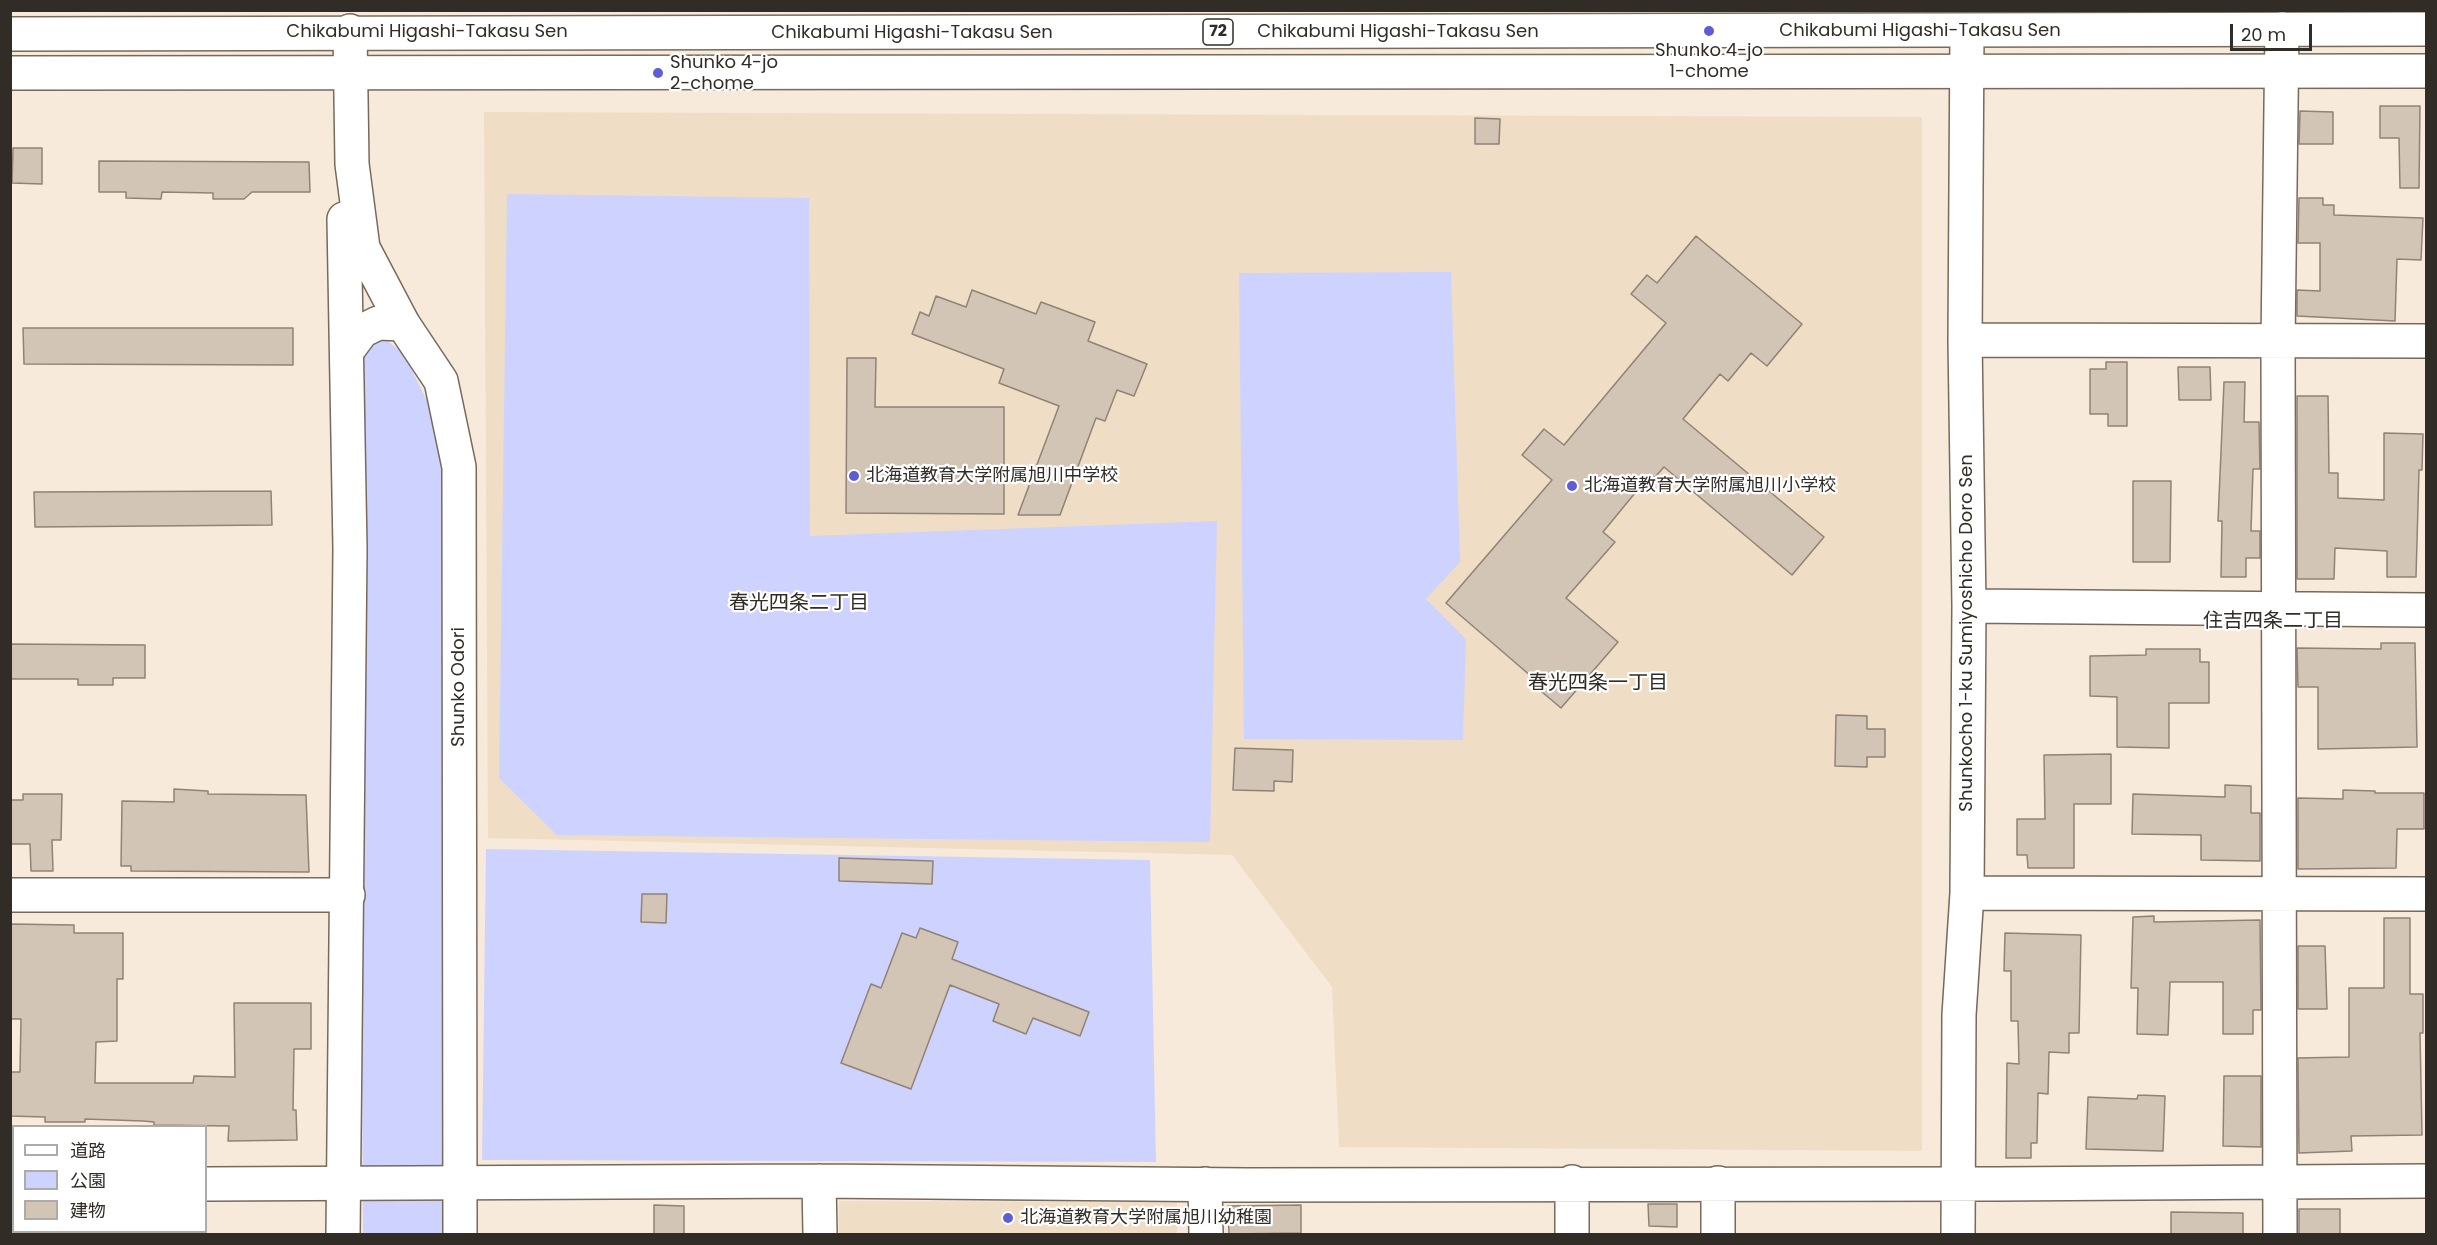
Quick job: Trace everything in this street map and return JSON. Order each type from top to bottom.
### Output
[{"type":"street","points":[[2280,1234],[2278,342],[2282,29]]},
{"type":"street","name":"Chikabumi Higashi-Takasu Sen","points":[[10,34],[350,31],[527,33],[2427,29]]},
{"type":"street","name":"Shunko Odori","points":[[350,31],[352,164],[363,248],[403,324],[441,381],[459,467],[460,1234]]},
{"type":"street","name":"Shunkocho 1-ku Sumiyoshicho Doro Sen","points":[[1958,1234],[1959,1015],[1967,893],[1969,606],[1965,340],[1967,31]]},
{"type":"street","points":[[10,73],[2427,71]]},
{"type":"street","name":"Shunko Odori","points":[[343,1234],[350,549],[343,222],[352,164]]},
{"type":"street","points":[[347,351],[362,331],[378,323],[403,324]]},
{"type":"street","points":[[1965,340],[2427,341]]},
{"type":"street","points":[[1969,606],[2427,610]]},
{"type":"street","points":[[1967,893],[2427,894]]},
{"type":"street","points":[[10,895],[348,895]]},
{"type":"street","points":[[207,1184],[819,1181],[1205,1184],[1572,1182],[1958,1184],[2281,1180],[2427,1181]]},
{"type":"street","points":[[819,1181],[820,1234]]},
{"type":"street","points":[[1572,1182],[1572,1234]]},
{"type":"street","points":[[1718,1183],[1718,1234]]},
{"type":"street","points":[[1205,1184],[1206,1234]]},
{"type":"shaded area","points":[[484,112],[1922,117],[1922,1151],[1339,1147],[1332,987],[1232,855],[488,838]]},
{"type":"shaded area","name":"北海道教育大学附属旭川幼稚園","points":[[839,1201],[1177,1202],[1177,1234],[839,1234]]},
{"type":"green space","points":[[507,194],[809,198],[810,536],[1217,521],[1210,842],[557,835],[499,778]]},
{"type":"green space","points":[[1451,272],[1460,562],[1426,599],[1466,639],[1463,740],[1244,739],[1239,273]]},
{"type":"green space","points":[[382,336],[404,354],[434,415],[447,488],[448,1234],[363,1234],[358,354]]},
{"type":"green space","points":[[486,849],[1150,860],[1156,1162],[482,1160]]},
{"type":"building","points":[[2380,106],[2420,106],[2419,188],[2400,188],[2399,138],[2380,138]]},
{"type":"building","points":[[2300,111],[2333,112],[2333,144],[2299,144]]},
{"type":"building","points":[[1475,118],[1500,119],[1499,144],[1475,144]]},
{"type":"building","points":[[13,148],[42,148],[42,184],[12,183]]},
{"type":"building","points":[[99,161],[309,162],[310,192],[252,192],[244,199],[213,199],[213,193],[162,192],[161,199],[126,198],[126,192],[99,192]]},
{"type":"building","points":[[2299,198],[2323,198],[2323,205],[2334,205],[2334,215],[2423,218],[2421,260],[2397,259],[2395,321],[2297,316],[2297,290],[2320,291],[2320,243],[2298,243]]},
{"type":"building","points":[[1696,236],[1802,324],[1767,366],[1751,353],[1728,381],[1720,374],[1683,419],[1824,537],[1792,575],[1664,467],[1648,485],[1644,482],[1603,532],[1615,542],[1566,598],[1618,642],[1561,708],[1529,681],[1532,677],[1446,603],[1552,480],[1522,455],[1544,429],[1564,445],[1666,323],[1631,294],[1647,275],[1657,283]]},
{"type":"building","points":[[972,290],[1036,314],[1041,302],[1095,322],[1088,341],[1147,364],[1134,396],[1117,390],[1105,421],[1096,418],[1060,515],[1018,515],[1059,406],[999,383],[1004,369],[912,334],[920,312],[929,316],[936,296],[966,307]]},
{"type":"building","points":[[23,328],[293,328],[293,365],[24,364]]},
{"type":"building","points":[[847,358],[876,358],[875,407],[1004,407],[1004,514],[846,513]]},
{"type":"building","points":[[2106,362],[2127,362],[2127,426],[2108,426],[2108,414],[2090,414],[2090,369],[2106,369]]},
{"type":"building","points":[[2178,367],[2210,367],[2211,400],[2179,400]]},
{"type":"building","points":[[2224,382],[2245,382],[2244,422],[2259,422],[2260,469],[2253,469],[2251,531],[2260,531],[2260,558],[2246,558],[2246,577],[2221,577],[2222,521],[2218,521]]},
{"type":"building","points":[[2297,396],[2328,396],[2329,473],[2338,473],[2338,498],[2384,500],[2384,433],[2423,434],[2422,470],[2419,470],[2416,577],[2387,577],[2387,551],[2335,548],[2334,579],[2297,579]]},
{"type":"building","points":[[2133,481],[2171,481],[2170,562],[2133,562]]},
{"type":"building","points":[[271,491],[272,525],[35,527],[34,492]]},
{"type":"building","points":[[2381,643],[2415,643],[2417,747],[2318,749],[2318,687],[2298,687],[2297,648],[2381,649]]},
{"type":"building","points":[[10,644],[145,645],[145,678],[113,678],[113,685],[78,685],[78,679],[10,679]]},
{"type":"building","points":[[2146,649],[2200,649],[2200,662],[2209,662],[2209,703],[2169,703],[2169,748],[2117,747],[2117,697],[2090,696],[2090,656],[2146,655]]},
{"type":"building","points":[[1836,715],[1867,716],[1867,729],[1885,729],[1885,757],[1867,757],[1867,767],[1835,766]]},
{"type":"building","points":[[1235,748],[1293,750],[1292,782],[1274,781],[1274,791],[1233,790]]},
{"type":"building","points":[[2111,754],[2111,804],[2074,804],[2074,868],[2028,868],[2027,855],[2017,855],[2017,819],[2045,819],[2044,755]]},
{"type":"building","points":[[2225,785],[2251,786],[2251,813],[2260,813],[2260,861],[2201,860],[2201,835],[2132,834],[2133,794],[2225,797]]},
{"type":"building","points":[[174,789],[208,791],[208,794],[306,795],[309,872],[131,871],[131,866],[121,866],[122,801],[174,802]]},
{"type":"building","points":[[2343,790],[2375,791],[2375,793],[2424,793],[2424,829],[2397,829],[2396,868],[2298,869],[2298,798],[2343,799]]},
{"type":"building","points":[[23,794],[62,794],[61,840],[52,840],[53,871],[31,871],[30,844],[10,844],[10,800],[23,800]]},
{"type":"building","points":[[839,858],[933,861],[932,884],[839,881]]},
{"type":"building","points":[[642,894],[667,894],[666,923],[641,922]]},
{"type":"building","points":[[2154,916],[2154,922],[2260,920],[2261,1010],[2253,1010],[2253,1034],[2223,1034],[2223,982],[2170,982],[2168,1035],[2137,1034],[2138,988],[2131,988],[2133,917]]},
{"type":"building","points":[[2384,918],[2410,918],[2410,994],[2423,994],[2423,1033],[2420,1033],[2422,1135],[2351,1136],[2352,1151],[2299,1153],[2298,1058],[2349,1057],[2349,988],[2384,988]]},
{"type":"building","points":[[10,924],[74,925],[74,933],[123,933],[123,979],[117,979],[117,1041],[96,1042],[95,1083],[193,1083],[194,1076],[235,1077],[234,1003],[311,1003],[311,1049],[294,1049],[293,1110],[296,1110],[297,1140],[228,1141],[229,1126],[154,1125],[154,1122],[143,1121],[85,1119],[85,1122],[45,1122],[45,1117],[10,1116],[10,1072],[20,1072],[21,1019],[10,1019]]},
{"type":"building","points":[[920,928],[958,942],[952,959],[1089,1012],[1080,1036],[1033,1018],[1026,1034],[993,1021],[999,1004],[950,985],[911,1089],[841,1063],[871,984],[881,988],[902,933],[916,938]]},
{"type":"building","points":[[2005,933],[2081,935],[2079,1033],[2069,1033],[2069,1053],[2049,1052],[2048,1094],[2038,1093],[2037,1143],[2031,1143],[2031,1158],[2006,1158],[2007,1063],[2019,1064],[2018,1021],[2011,1021],[2011,971],[2004,971]]},
{"type":"building","points":[[2298,946],[2325,946],[2327,1009],[2298,1009]]},
{"type":"building","points":[[2224,1076],[2261,1076],[2261,1147],[2223,1146]]},
{"type":"building","points":[[2138,1095],[2165,1096],[2163,1151],[2086,1149],[2088,1097],[2137,1099]]},
{"type":"building","points":[[1648,1204],[1677,1204],[1677,1227],[1649,1226]]},
{"type":"building","points":[[654,1205],[684,1206],[684,1234],[654,1234]]},
{"type":"building","points":[[1301,1205],[1301,1233],[1229,1234],[1228,1206]]},
{"type":"building","points":[[2299,1209],[2340,1209],[2340,1234],[2299,1234]]},
{"type":"building","points":[[2171,1212],[2243,1213],[2243,1234],[2171,1234]]},
{"type":"place","name":"Shunko 4-jo 1-chome","points":[[1709,31]]},
{"type":"place","name":"Shunko 4-jo 2-chome","points":[[658,73]]},
{"type":"place","name":"北海道教育大学附属旭川中学校","points":[[854,476]]},
{"type":"place","name":"北海道教育大学附属旭川小学校","points":[[1572,486]]},
{"type":"place","name":"北海道教育大学附属旭川幼稚園","points":[[1008,1218]]},
{"type":"district","name":"春光四条二丁目","points":[[799,604]]},
{"type":"district","name":"住吉四条二丁目","points":[[2273,622]]},
{"type":"district","name":"春光四条一丁目","points":[[1598,684]]}]
